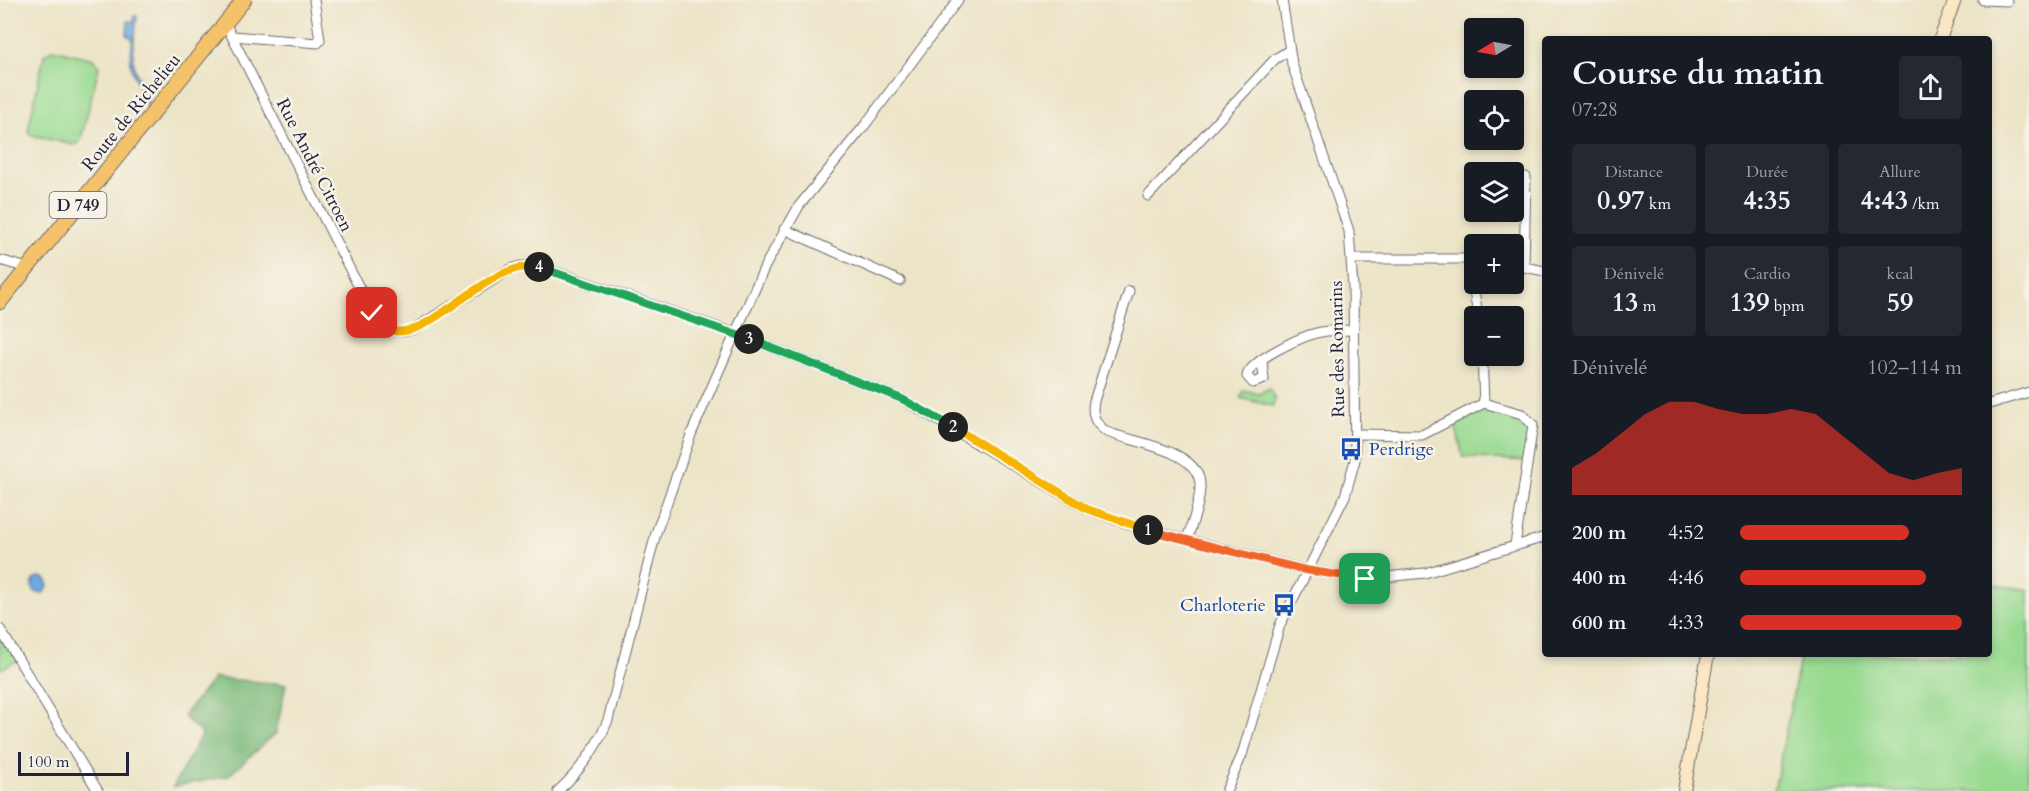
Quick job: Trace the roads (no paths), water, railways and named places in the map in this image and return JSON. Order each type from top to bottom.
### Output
[{"type":"main road","name":"Route de Richelieu","points":[[0,302],[244,0]]},
{"type":"main road","points":[[1941,36],[1955,0]]},
{"type":"main road","points":[[1684,791],[1707,657]]},
{"type":"street","points":[[233,36],[318,43],[320,40],[314,0]]},
{"type":"street","points":[[558,791],[583,765],[599,740],[608,720],[639,591],[656,533],[692,432],[734,333],[784,228],[958,0]]},
{"type":"street","name":"Rue des Romarins","points":[[1226,791],[1242,755],[1276,636],[1305,570],[1349,485],[1354,465],[1352,260],[1346,216],[1288,51],[1282,0]]},
{"type":"street","points":[[1983,0],[2007,0]]},
{"type":"street","name":"Rue André Citroen","points":[[225,23],[377,320],[395,332],[414,329],[501,274],[520,266],[531,266],[564,274],[734,333]]},
{"type":"street","points":[[1148,196],[1275,59],[1288,51]]},
{"type":"street","points":[[1526,177],[1524,267],[1542,270]]},
{"type":"street","points":[[784,228],[900,282]]},
{"type":"street","points":[[1352,260],[1464,259]]},
{"type":"street","points":[[0,260],[27,268]]},
{"type":"street","points":[[1129,291],[1094,401],[1093,414],[1097,424],[1107,432],[1183,457],[1196,468],[1200,493],[1187,540]]},
{"type":"street","points":[[1262,361],[1308,335],[1326,331],[1353,330]]},
{"type":"street","points":[[734,333],[902,399],[1087,509],[1117,521],[1305,570],[1365,579],[1407,576],[1542,538]]},
{"type":"street","points":[[1482,366],[1484,403]]},
{"type":"street","points":[[1992,403],[2029,392]]},
{"type":"street","points":[[1355,434],[1422,435],[1484,403],[1522,414],[1533,425],[1515,545]]},
{"type":"street","points":[[0,629],[98,791]]},
{"type":"water","points":[[134,16],[137,16],[134,43],[135,70],[138,78],[144,84],[149,106],[147,110],[131,63],[132,37],[127,36],[128,21],[133,22]]},
{"type":"water","points":[[40,577],[46,579],[48,585],[46,591],[40,593],[34,591],[32,585],[34,579]]},
{"type":"place","name":"Perdrige","points":[[1351,449]]},
{"type":"place","name":"Charloterie","points":[[1284,605]]}]
